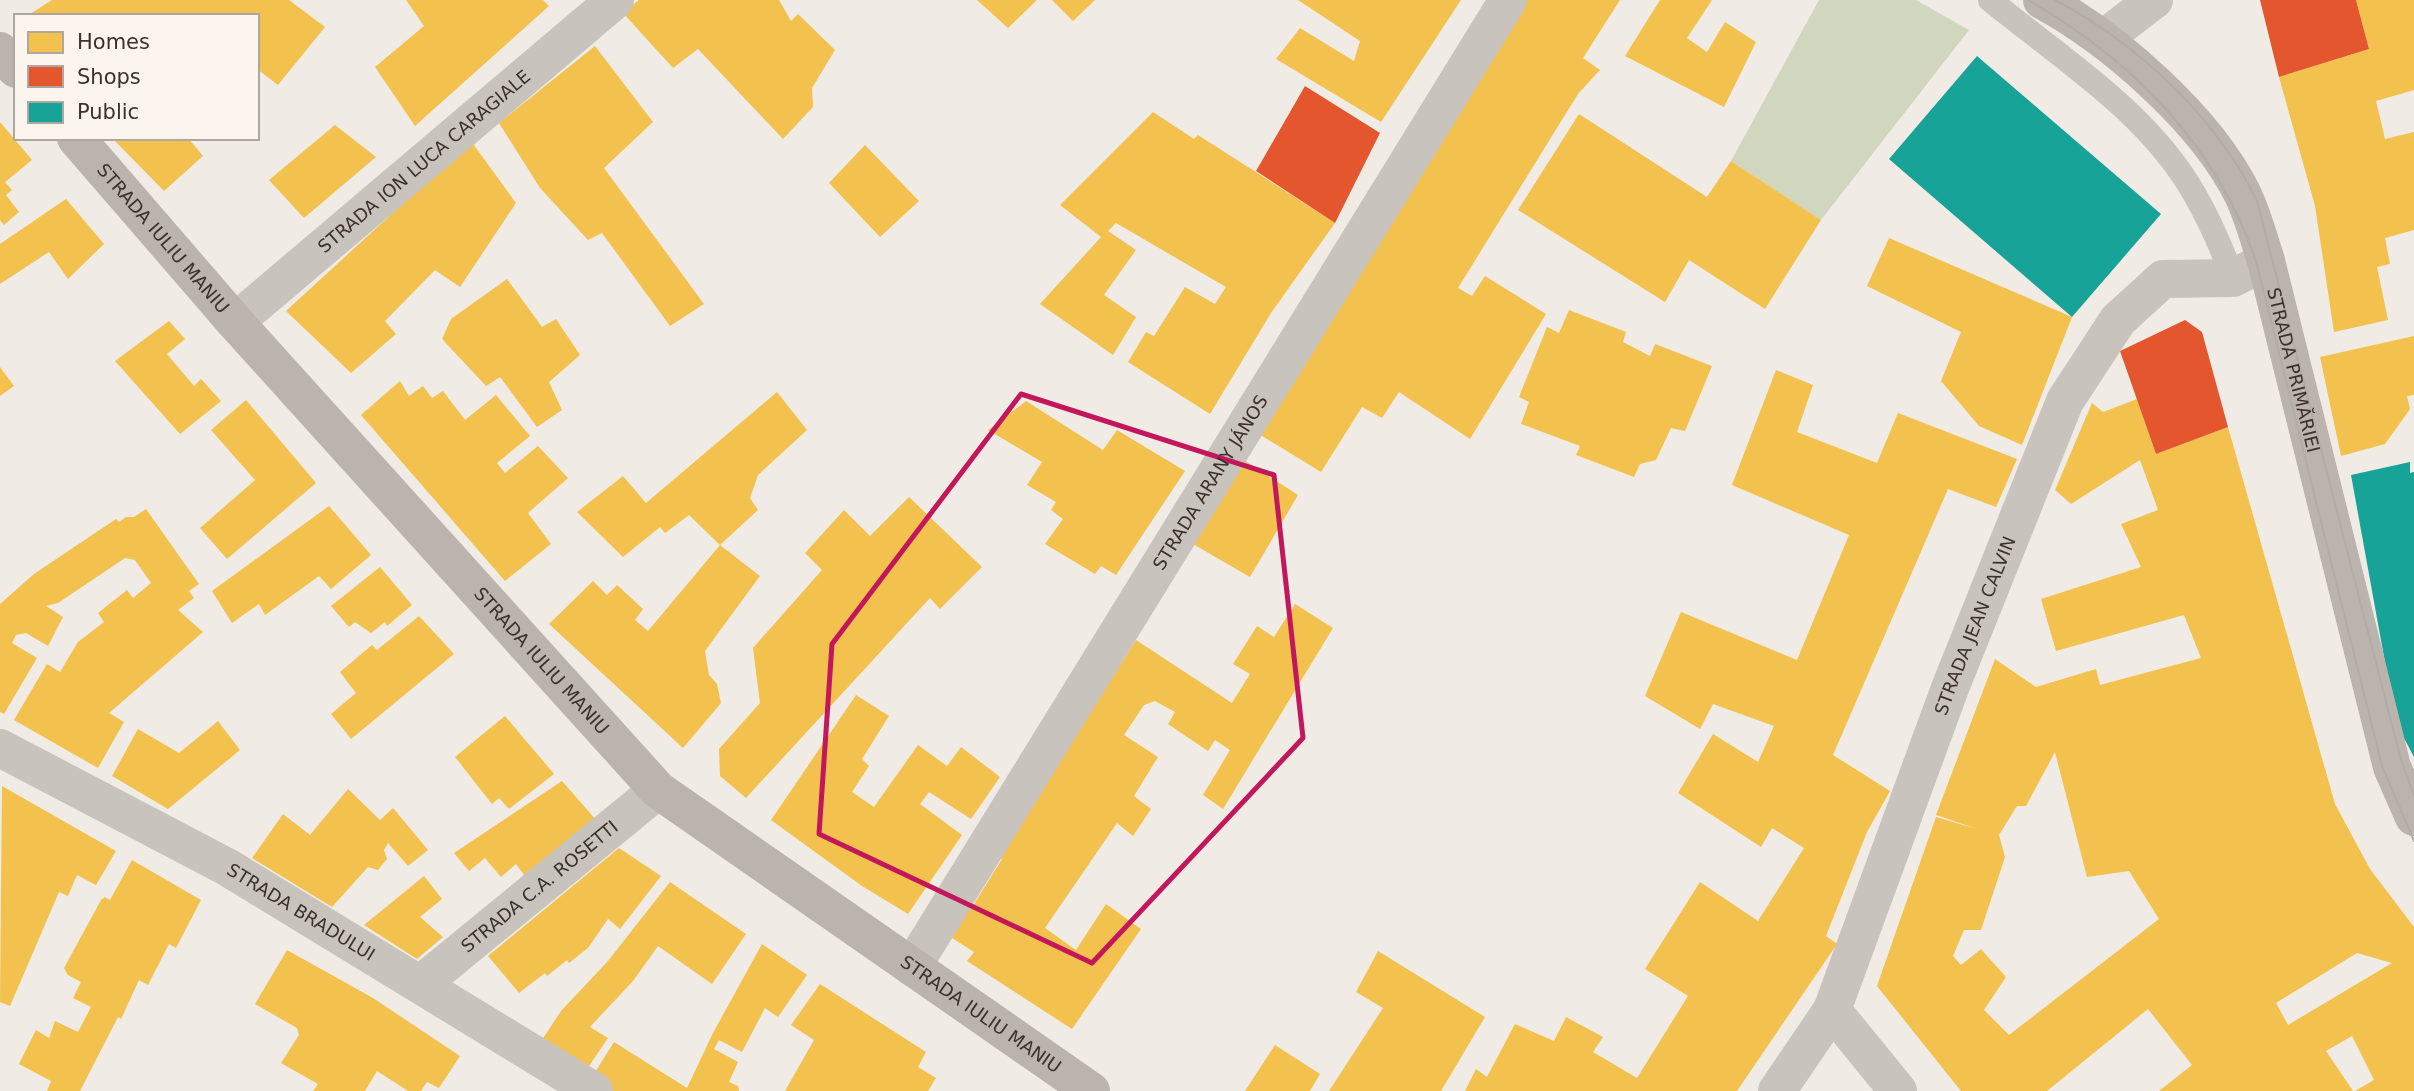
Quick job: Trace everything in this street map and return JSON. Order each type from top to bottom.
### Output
[{"type":"street","name":"STRADA ION LUCA CARAGIALE","points":[[235,322],[615,0]]},
{"type":"street","name":"STRADA ARANY JÁNOS","points":[[912,967],[1508,0]]},
{"type":"street","name":"STRADA PRIMĂRIEI","points":[[2042,0],[2103,39],[2136,66],[2186,116],[2219,158],[2243,195],[2249,269],[2392,767],[2414,817]]},
{"type":"street","points":[[2103,39],[2154,0]]},
{"type":"street","points":[[0,51],[14,67]]},
{"type":"street","name":"STRADA IULIU MANIU","points":[[78,140],[235,322],[658,790],[1091,1091]]},
{"type":"street","name":"STRADA JEAN CALVIN","points":[[1777,1091],[1832,1010],[1950,688],[2065,401],[2118,320],[2163,279],[2249,269]]},
{"type":"street","name":"STRADA BRADULUI","points":[[0,748],[227,867],[594,1091]]},
{"type":"street","name":"STRADA C.A. ROSETTI","points":[[422,984],[658,790]]},
{"type":"street","points":[[1832,1010],[1898,1091]]},
{"type":"lane","points":[[1990,0],[2102,89],[2147,130],[2249,269]]},
{"type":"highlighted area","points":[[1021,394],[1274,475],[1303,738],[1092,963],[819,834],[832,644]]},
{"type":"green space","points":[[1819,0],[1916,0],[1969,30],[1821,220],[1731,161]]},
{"type":"building: Homes","points":[[52,0],[289,0],[325,27],[278,85],[259,71],[259,14],[30,14]]},
{"type":"building: Homes","points":[[406,0],[543,0],[549,6],[415,126],[375,67],[424,26]]},
{"type":"building: Homes","points":[[639,0],[779,0],[791,21],[798,14],[835,50],[812,88],[813,107],[783,139],[698,49],[673,68],[623,13]]},
{"type":"building: Homes","points":[[977,0],[1037,0],[1008,28]]},
{"type":"building: Homes","points":[[1052,0],[1095,0],[1073,21]]},
{"type":"building: Homes","points":[[1298,0],[1461,0],[1381,122],[1276,59],[1300,28],[1354,61],[1360,41]]},
{"type":"building: Homes","points":[[1524,0],[1620,0],[1583,58],[1600,70],[1578,94],[1458,288],[1472,296],[1485,276],[1546,314],[1470,439],[1399,392],[1382,418],[1362,407],[1321,472],[1259,434]]},
{"type":"building: Homes","points":[[1660,0],[1712,0],[1687,38],[1707,52],[1725,22],[1756,42],[1724,107],[1625,56]]},
{"type":"building: Homes","points":[[2356,0],[2414,0],[2414,90],[2376,101],[2385,139],[2414,132],[2414,230],[2385,238],[2390,264],[2377,267],[2388,320],[2334,332],[2315,206],[2279,77],[2369,49]]},
{"type":"building: Homes","points":[[595,46],[653,122],[604,168],[704,304],[670,326],[602,233],[588,240],[540,188],[499,123]]},
{"type":"building: Homes","points":[[1153,112],[1194,139],[1198,135],[1335,223],[1271,313],[1210,414],[1128,362],[1146,332],[1154,336],[1185,287],[1215,304],[1226,287],[1116,223],[1108,231],[1136,250],[1104,295],[1136,317],[1113,355],[1040,304],[1101,237],[1060,205]]},
{"type":"building: Homes","points":[[1579,114],[1707,197],[1731,161],[1821,220],[1765,309],[1689,260],[1665,302],[1518,210]]},
{"type":"building: Homes","points":[[0,122],[32,160],[5,182],[12,190],[6,195],[19,212],[4,225],[0,220]]},
{"type":"building: Homes","points":[[335,125],[376,157],[304,218],[269,180]]},
{"type":"building: Homes","points":[[114,140],[190,140],[203,156],[164,191]]},
{"type":"building: Homes","points":[[471,141],[516,203],[460,287],[435,270],[385,321],[396,334],[351,373],[286,311]]},
{"type":"building: Homes","points":[[865,145],[919,201],[880,237],[829,183]]},
{"type":"building: Homes","points":[[66,199],[104,244],[68,279],[49,252],[0,284],[0,244]]},
{"type":"building: Homes","points":[[1889,238],[2072,317],[2022,445],[1979,426],[1941,381],[1961,332],[1867,286]]},
{"type":"building: Homes","points":[[507,279],[542,327],[556,319],[580,355],[549,382],[562,410],[537,427],[500,377],[486,386],[442,339],[451,319]]},
{"type":"building: Homes","points":[[1569,310],[1626,332],[1623,342],[1650,356],[1655,344],[1712,366],[1685,431],[1671,428],[1656,460],[1640,464],[1634,477],[1576,455],[1580,446],[1521,424],[1529,402],[1519,397],[1547,327],[1559,333]]},
{"type":"building: Homes","points":[[169,321],[185,339],[167,354],[194,386],[201,379],[221,401],[180,434],[115,361]]},
{"type":"building: Homes","points":[[2414,336],[2414,395],[2407,396],[2410,409],[2385,444],[2341,456],[2320,357]]},
{"type":"building: Homes","points":[[0,367],[14,386],[0,396]]},
{"type":"building: Homes","points":[[1776,370],[1813,385],[1797,432],[1877,463],[1898,413],[2017,459],[1996,507],[1948,489],[1833,755],[1890,791],[1867,832],[1826,936],[1837,944],[1737,1091],[1465,1091],[1476,1069],[1487,1077],[1515,1024],[1554,1041],[1566,1017],[1603,1037],[1593,1052],[1637,1078],[1688,996],[1645,969],[1700,882],[1758,921],[1804,848],[1772,828],[1761,847],[1678,793],[1713,734],[1758,762],[1774,726],[1713,704],[1700,729],[1645,696],[1681,612],[1797,660],[1849,535],[1732,485]]},
{"type":"building: Homes","points":[[400,381],[409,396],[423,386],[432,398],[443,391],[465,420],[496,395],[530,436],[497,463],[505,473],[538,446],[568,478],[528,513],[551,544],[505,581],[361,415]]},
{"type":"building: Homes","points":[[777,392],[807,430],[758,475],[750,498],[758,510],[720,545],[689,515],[665,533],[660,527],[623,557],[577,512],[623,476],[646,503]]},
{"type":"building: Homes","points":[[2137,399],[2156,454],[2228,427],[2335,804],[2370,869],[2414,927],[2414,1091],[2355,1091],[2374,1080],[2352,1036],[2326,1051],[2353,1091],[2159,1091],[2192,1065],[2148,1009],[2047,1091],[1961,1091],[1877,986],[1936,817],[1977,829],[1936,815],[1995,659],[2036,687],[2096,669],[2100,685],[2201,658],[2184,615],[2056,651],[2041,599],[2141,567],[2121,524],[2158,510],[2140,460],[2071,504],[2055,490],[2092,403],[2103,412]],"holes":[[[2055,752],[2087,877],[2129,871],[2159,919],[2009,1035],[1984,1010],[2006,977],[1981,949],[1961,965],[1953,956],[1964,930],[1981,930],[2005,857],[1999,835],[2017,806],[2026,806]],[[2357,953],[2392,963],[2288,1025],[2276,1003]]]},
{"type":"building: Homes","points":[[246,400],[316,483],[227,559],[200,528],[255,480],[211,430]]},
{"type":"building: Homes","points":[[1026,401],[1103,450],[1117,430],[1185,471],[1116,575],[1101,566],[1095,574],[1045,544],[1063,519],[1051,510],[1056,502],[1027,485],[1042,462],[988,430]]},
{"type":"building: Homes","points":[[1244,460],[1298,495],[1250,577],[1193,544]]},
{"type":"building: Homes","points":[[909,497],[982,567],[940,609],[930,598],[746,798],[720,776],[719,749],[760,703],[753,648],[822,570],[805,553],[844,510],[870,536]]},
{"type":"building: Homes","points":[[329,506],[371,555],[331,589],[319,576],[265,615],[259,604],[232,623],[212,591]]},
{"type":"building: Homes","points":[[146,509],[199,584],[189,591],[194,598],[178,610],[203,632],[109,713],[124,722],[98,768],[14,720],[47,664],[60,672],[78,642],[104,622],[98,613],[127,590],[133,598],[151,583],[135,560],[125,558],[58,603],[46,606],[63,617],[48,646],[26,633],[16,635],[12,643],[37,658],[4,714],[0,712],[0,604],[34,574],[116,519],[119,522],[126,517],[134,517]]},
{"type":"building: Homes","points":[[720,545],[760,576],[705,651],[709,675],[717,684],[721,703],[683,748],[549,624],[593,581],[607,595],[617,585],[643,609],[635,620],[648,631]]},
{"type":"building: Homes","points":[[380,567],[412,605],[387,626],[385,622],[371,633],[355,622],[349,627],[331,606]]},
{"type":"building: Homes","points":[[1295,604],[1333,628],[1223,809],[1203,795],[1230,750],[1215,740],[1208,751],[1168,724],[1175,712],[1155,701],[1144,705],[1124,735],[1158,757],[1134,796],[1151,809],[1133,836],[1117,823],[1045,928],[1076,950],[1106,904],[1141,929],[1072,1029],[967,961],[974,952],[949,936],[968,907],[971,909],[1002,859],[999,857],[1136,640],[1232,703],[1250,674],[1233,664],[1257,626],[1274,637]]},
{"type":"building: Homes","points":[[419,616],[454,654],[351,739],[331,714],[356,693],[340,672],[372,645],[377,650]]},
{"type":"building: Homes","points":[[856,695],[889,716],[862,759],[869,766],[852,792],[874,807],[918,745],[947,766],[961,747],[1000,777],[971,819],[929,792],[920,804],[962,835],[908,914],[862,886],[771,820]]},
{"type":"building: Homes","points":[[505,716],[554,774],[509,809],[499,798],[492,804],[455,757]]},
{"type":"building: Homes","points":[[218,721],[240,750],[168,809],[112,776],[138,729],[179,753]]},
{"type":"building: Homes","points":[[562,781],[597,821],[525,876],[516,864],[501,877],[485,858],[469,871],[454,853]]},
{"type":"building: Homes","points":[[2,786],[116,851],[96,885],[77,875],[68,896],[59,892],[10,1006],[0,1002]]},
{"type":"building: Homes","points":[[348,789],[380,820],[393,808],[428,850],[408,866],[388,843],[384,850],[387,859],[378,870],[368,867],[332,907],[252,858],[283,814],[310,835]]},
{"type":"building: Homes","points":[[619,848],[661,876],[620,929],[608,919],[588,948],[547,976],[545,973],[519,993],[488,956]]},
{"type":"building: Homes","points":[[132,860],[201,900],[176,948],[169,944],[148,985],[139,980],[121,1019],[118,1017],[80,1091],[47,1091],[51,1081],[19,1064],[36,1030],[49,1038],[55,1021],[78,1032],[91,1007],[73,998],[81,982],[68,975],[64,968],[101,900],[105,897],[110,900]]},
{"type":"building: Homes","points":[[424,876],[442,899],[420,917],[443,937],[417,959],[364,925]]},
{"type":"building: Homes","points":[[670,882],[746,934],[712,984],[658,946],[633,981],[590,1027],[608,1038],[585,1072],[540,1043],[561,1011],[608,961]]},
{"type":"building: Homes","points":[[762,944],[807,975],[778,1017],[765,1008],[742,1052],[719,1040],[714,1049],[738,1062],[729,1082],[738,1086],[739,1091],[613,1091],[592,1077],[614,1042],[687,1088],[713,1033]]},
{"type":"building: Homes","points":[[287,950],[373,998],[460,1056],[439,1088],[427,1082],[421,1091],[408,1091],[377,1071],[365,1091],[313,1091],[318,1084],[281,1063],[299,1035],[297,1028],[255,1004]]},
{"type":"building: Homes","points":[[1378,951],[1485,1017],[1441,1091],[1329,1091],[1383,1008],[1356,992]]},
{"type":"building: Homes","points":[[820,984],[926,1052],[918,1067],[936,1078],[928,1091],[785,1091],[814,1040],[791,1025]]},
{"type":"building: Homes","points":[[1275,1045],[1320,1074],[1310,1091],[1245,1091]]},
{"type":"building: Shops","points":[[2260,0],[2356,0],[2369,49],[2279,77]]},
{"type":"building: Shops","points":[[1305,86],[1380,133],[1335,223],[1256,171]]},
{"type":"building: Shops","points":[[2185,320],[2202,332],[2228,427],[2156,454],[2120,351]]},
{"type":"building: Public","points":[[1977,56],[2161,214],[2072,317],[1889,159]]},
{"type":"building: Public","points":[[2410,462],[2410,473],[2414,472],[2414,757],[2396,723],[2351,475]]},
{"type":"tram line","points":[[2028,0],[2103,50],[2168,111],[2196,146],[2241,223],[2257,265],[2382,766],[2414,841]]},
{"type":"tram line","points":[[2055,0],[2116,38],[2172,86],[2220,141],[2257,201],[2401,760],[2414,795]]}]
